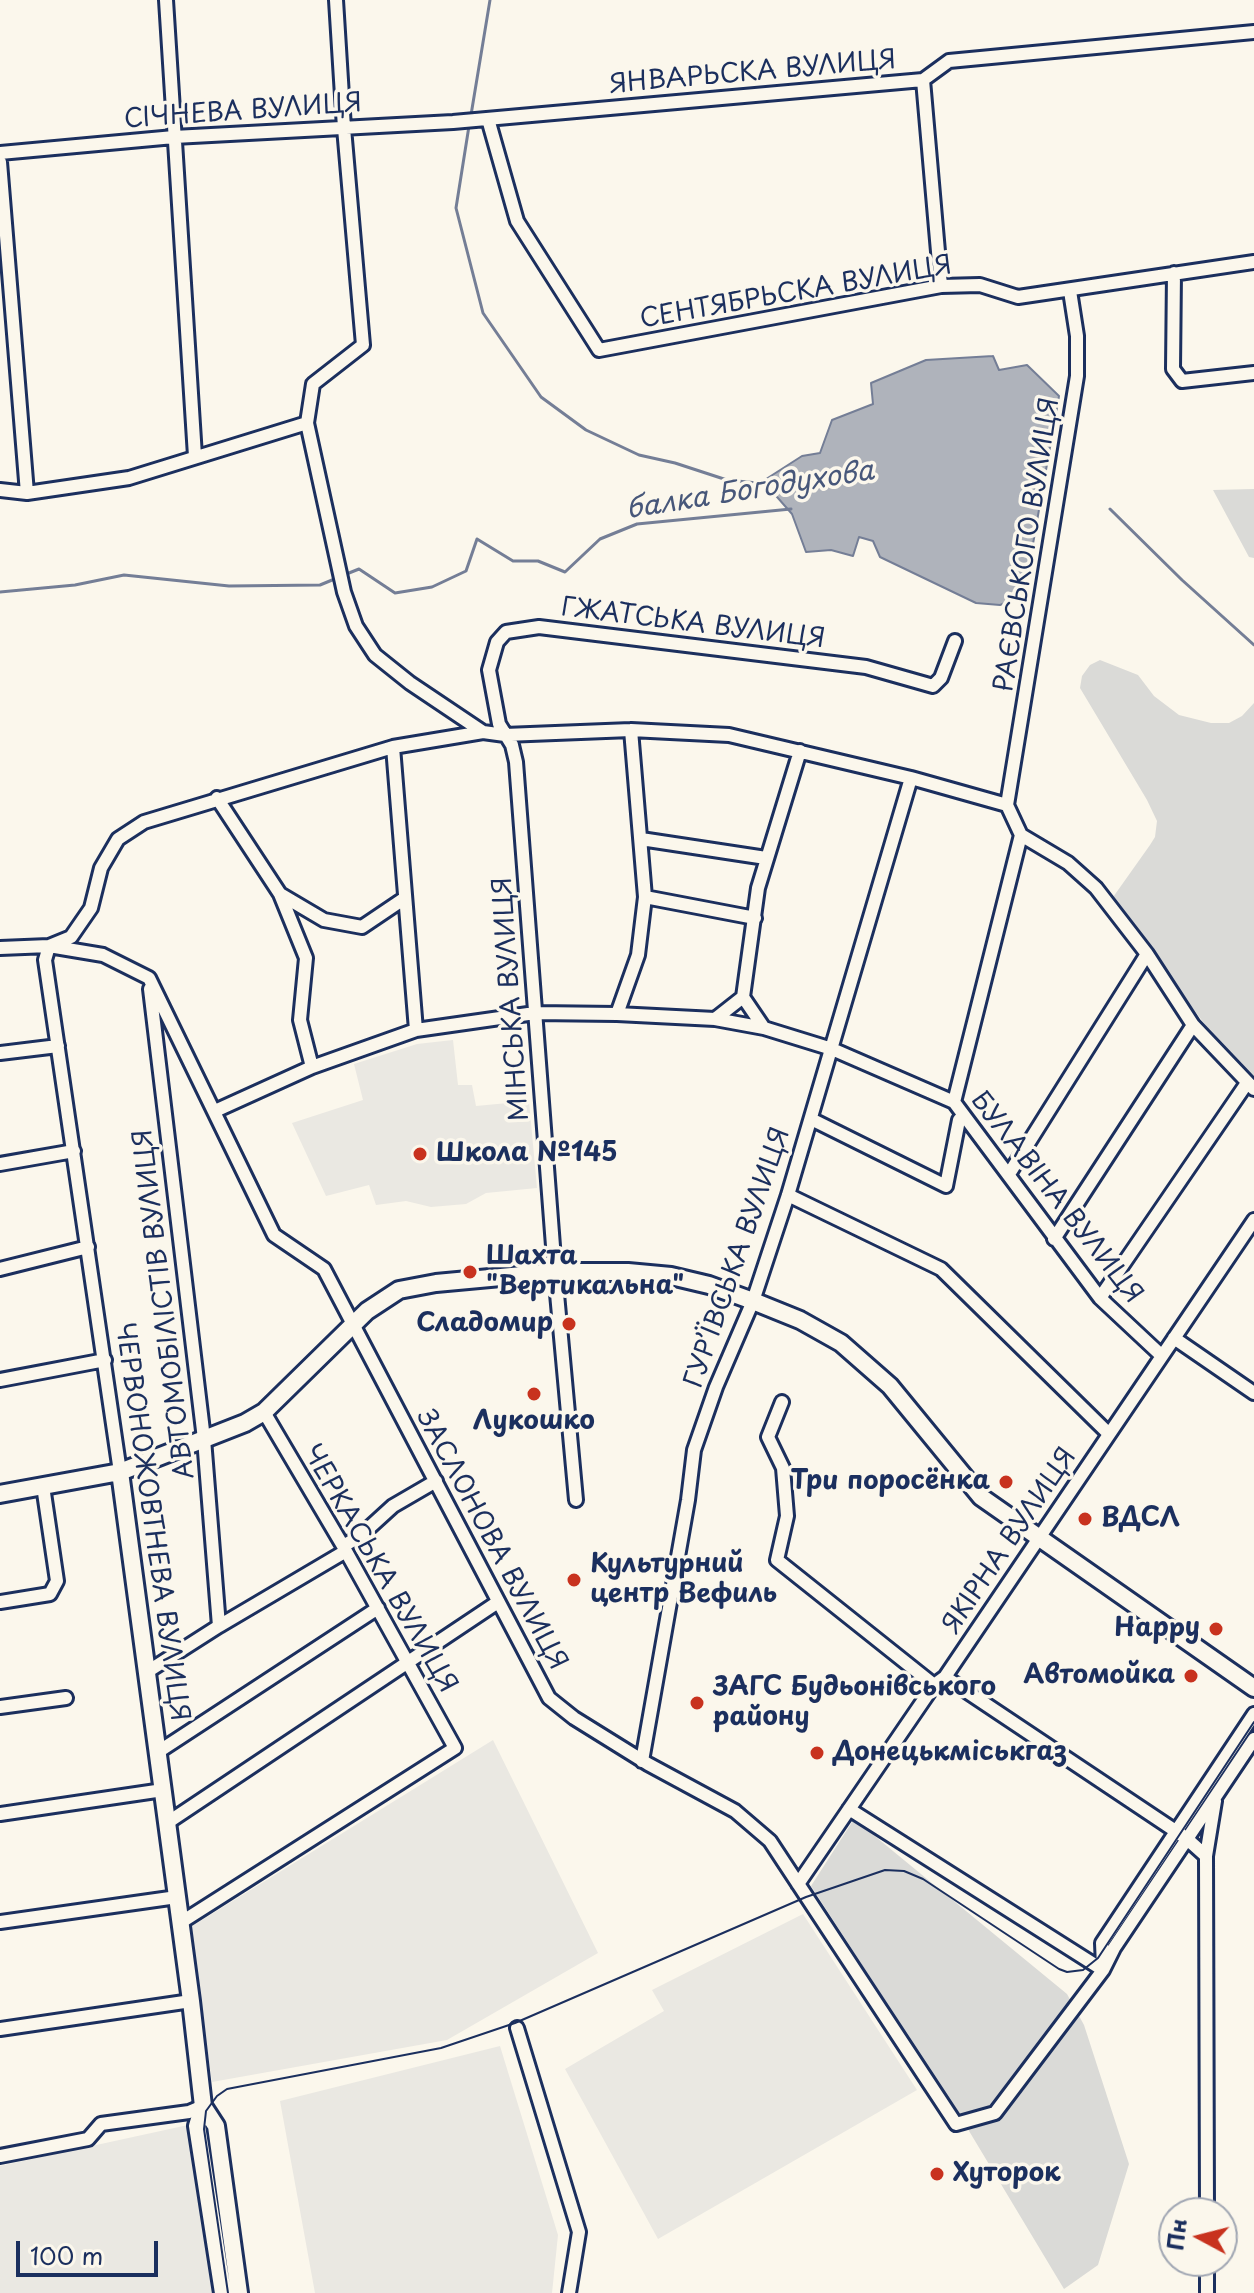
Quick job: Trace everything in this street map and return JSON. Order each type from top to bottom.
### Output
[{"type":"main road","points":[[0,1494],[120,1472],[245,1423],[264,1412],[353,1325],[399,1290],[436,1283],[555,1272],[628,1272],[671,1276],[709,1285],[753,1301],[800,1320],[841,1343],[890,1386],[981,1497],[1254,1688]]},
{"type":"main road","name":"ЧЕРВОНОЖОВТНЕВА ВУЛИЦЯ","points":[[120,1472],[191,2001],[203,2106],[197,2126],[223,2293]]},
{"type":"main road","name":"ЧЕРВОНОЖОВТНЕВА ВУЛИЦЯ","points":[[203,2106],[216,2126],[239,2293]]},
{"type":"street","points":[[166,0],[195,456]]},
{"type":"street","points":[[336,0],[363,345],[313,384],[307,423],[344,592],[356,626],[375,655],[410,683],[483,732]]},
{"type":"street","name":"ЯНВАРЬСКА ВУЛИЦЯ","points":[[488,119],[923,80],[949,61],[1254,32]]},
{"type":"street","points":[[923,80],[941,286]]},
{"type":"street","name":"СІЧНЕВА ВУЛИЦЯ","points":[[0,153],[174,137],[488,119]]},
{"type":"street","name":"СЕНТЯБРЬСКА ВУЛИЦЯ","points":[[488,119],[517,221],[599,350],[941,286],[980,285],[1018,297],[1254,262]]},
{"type":"street","points":[[0,162],[27,493]]},
{"type":"street","points":[[1174,273],[1173,369],[1182,381],[1254,373]]},
{"type":"street","name":"РАЄВСЬКОГО ВУЛИЦЯ","points":[[1007,805],[1077,376],[1077,336],[1070,291]]},
{"type":"street","points":[[0,490],[27,493],[129,478],[307,423]]},
{"type":"street","name":"ГЖАТСЬКА ВУЛИЦЯ","points":[[505,735],[499,724],[489,670],[497,642],[506,632],[517,629],[539,627],[866,667],[933,686],[941,678],[955,641]]},
{"type":"street","points":[[617,1014],[638,955],[645,897],[631,730]]},
{"type":"street","points":[[49,946],[71,937],[91,908],[101,868],[118,839],[144,822],[393,747],[483,732],[505,735],[631,730],[729,735],[911,778],[1007,805],[1021,835],[1068,863],[1096,888],[1147,954],[1193,1025],[1250,1086],[1100,1298]]},
{"type":"street","name":"МІНСЬКА ВУЛИЦЯ","points":[[505,735],[512,745],[516,762],[555,1272],[576,1500]]},
{"type":"street","points":[[393,747],[416,1030]]},
{"type":"street","points":[[764,1028],[743,997],[758,888],[800,751]]},
{"type":"street","name":"ГУР’ЇВСЬКА ВУЛИЦЯ","points":[[642,1761],[694,1450],[716,1387],[753,1301],[788,1195],[911,778]]},
{"type":"street","points":[[217,798],[280,894],[306,958],[300,1020],[312,1067]]},
{"type":"street","points":[[954,1102],[1021,835]]},
{"type":"street","points":[[641,839],[766,858]]},
{"type":"street","points":[[280,894],[324,920],[362,927],[405,898]]},
{"type":"street","points":[[645,897],[755,918]]},
{"type":"street","points":[[0,948],[49,946],[103,955],[149,978]]},
{"type":"street","name":"ЧЕРВОНОЖОВТНЕВА ВУЛИЦЯ","points":[[49,946],[45,960],[120,1472]]},
{"type":"street","points":[[1009,1174],[1147,954]]},
{"type":"street","name":"ЗАСЛОНОВА ВУЛИЦЯ","points":[[149,978],[274,1235],[324,1269],[549,1698],[574,1718],[642,1761],[735,1811],[770,1841],[956,2124],[995,2113],[1103,1970]]},
{"type":"street","name":"АВТОМОБІЛІСТІВ ВУЛИЦЯ","points":[[149,978],[204,1439],[219,1626]]},
{"type":"street","points":[[715,1019],[743,997]]},
{"type":"street","name":"БУЛАВІНА ВУЛИЦЯ","points":[[215,1111],[312,1067],[416,1030],[535,1013],[715,1019],[764,1028],[832,1049],[954,1102],[1100,1298],[1162,1356]]},
{"type":"street","points":[[1054,1239],[1193,1025]]},
{"type":"street","points":[[0,1053],[58,1046]]},
{"type":"street","points":[[811,1119],[946,1186],[959,1120],[963,1116]]},
{"type":"street","points":[[0,1164],[74,1151]]},
{"type":"street","points":[[788,1195],[941,1269],[1109,1434]]},
{"type":"street","name":"ЯКІРНА ВУЛИЦЯ","points":[[798,1884],[1038,1539],[1254,1220]]},
{"type":"street","points":[[0,1269],[88,1247]]},
{"type":"street","points":[[1174,1338],[1254,1393]]},
{"type":"street","points":[[0,1380],[105,1360]]},
{"type":"street","points":[[782,1402],[768,1437],[783,1468],[787,1516],[777,1560],[939,1681],[1181,1834],[1206,1856]]},
{"type":"street","name":"ЧЕРКАСЬКА ВУЛИЦЯ","points":[[180,1923],[455,1748],[264,1412]]},
{"type":"street","points":[[147,1672],[344,1549],[393,1506],[436,1481]]},
{"type":"street","points":[[0,1602],[50,1594],[57,1581],[43,1486]]},
{"type":"street","points":[[167,1823],[498,1602]]},
{"type":"street","points":[[158,1752],[378,1608]]},
{"type":"street","points":[[0,1707],[66,1698]]},
{"type":"street","points":[[849,1809],[1103,1970],[1254,1714]]},
{"type":"street","points":[[1181,1834],[1216,1794],[1254,1739]]},
{"type":"street","points":[[0,1814],[163,1790]]},
{"type":"street","points":[[1207,2197],[1206,1856],[1216,1794]]},
{"type":"street","points":[[0,1922],[177,1897]]},
{"type":"street","points":[[0,2029],[191,2001]]},
{"type":"street","points":[[517,2028],[579,2232],[569,2293]]},
{"type":"street","points":[[0,2156],[88,2139],[101,2124],[189,2112],[203,2106]]},
{"type":"shaded area","points":[[993,356],[999,370],[1027,365],[1059,396],[1024,595],[1000,605],[976,603],[880,557],[873,541],[859,537],[853,556],[831,550],[806,552],[792,514],[763,481],[802,456],[820,453],[832,420],[873,404],[871,383],[926,360]]},
{"type":"shaded area","points":[[1254,489],[1254,558],[1249,557],[1213,490]]},
{"type":"shaded area","points":[[1100,660],[1138,675],[1154,696],[1179,715],[1211,723],[1229,723],[1242,716],[1254,703],[1254,1076],[1222,1047],[1111,900],[1155,837],[1157,821],[1080,688],[1082,676],[1090,665]]},
{"type":"shaded area","name":"Школа №145","points":[[453,1040],[458,1085],[472,1085],[476,1106],[529,1101],[537,1188],[486,1193],[466,1204],[431,1207],[406,1201],[376,1205],[369,1185],[326,1196],[292,1123],[363,1100],[354,1064],[417,1044]]},
{"type":"shaded area","points":[[493,1740],[598,1953],[447,2040],[212,2082],[189,1928]]},
{"type":"shaded area","points":[[854,1819],[1067,1994],[1084,2025],[1129,2164],[1098,2265],[1064,2289],[960,2116],[811,1886]]},
{"type":"shaded area","points":[[803,1914],[917,2090],[658,2239],[565,2069],[664,2011],[652,1990]]},
{"type":"shaded area","points":[[500,2046],[558,2235],[552,2293],[315,2293],[280,2101]]},
{"type":"shaded area","points":[[188,2125],[218,2293],[0,2293],[0,2166]]},
{"type":"waterway","points":[[471,115],[490,0]]},
{"type":"waterway","points":[[469,126],[456,208],[483,313],[541,397],[586,430],[639,455],[727,480],[768,484]]},
{"type":"waterway","name":"балка Богодухова","points":[[344,575],[359,569],[395,593],[432,587],[466,571],[477,539],[513,561],[538,561],[565,572],[600,539],[637,524],[791,509]]},
{"type":"waterway","name":"балка Богодухова","points":[[1110,509],[1254,645]]},
{"type":"waterway","name":"балка Богодухова","points":[[0,592],[75,585],[124,575],[229,586],[320,585],[337,578]]},
{"type":"tram line","points":[[228,2293],[204,2129],[206,2111],[217,2096],[227,2089],[441,2048],[515,2023],[806,1897],[885,1870],[904,1871],[923,1879],[1059,1969],[1067,1972],[1083,1970],[1098,1958],[1254,1722]]},
{"type":"place","name":"Школа №145","points":[[420,1154]]},
{"type":"place","name":"Шахта \"Вертикальна\"","points":[[470,1272]]},
{"type":"place","name":"Сладомир","points":[[569,1324]]},
{"type":"place","name":"Лукошко","points":[[534,1394]]},
{"type":"place","name":"Три поросёнка","points":[[1006,1482]]},
{"type":"place","name":"ВДСЛ","points":[[1085,1519]]},
{"type":"place","name":"Культурний центр Вефиль","points":[[574,1580]]},
{"type":"place","name":"Happy","points":[[1216,1629]]},
{"type":"place","name":"Автомойка","points":[[1191,1676]]},
{"type":"place","name":"ЗАГС Будьонівського району","points":[[697,1703]]},
{"type":"place","name":"Донецькміськгаз","points":[[817,1753]]},
{"type":"place","name":"Хуторок","points":[[937,2174]]}]
